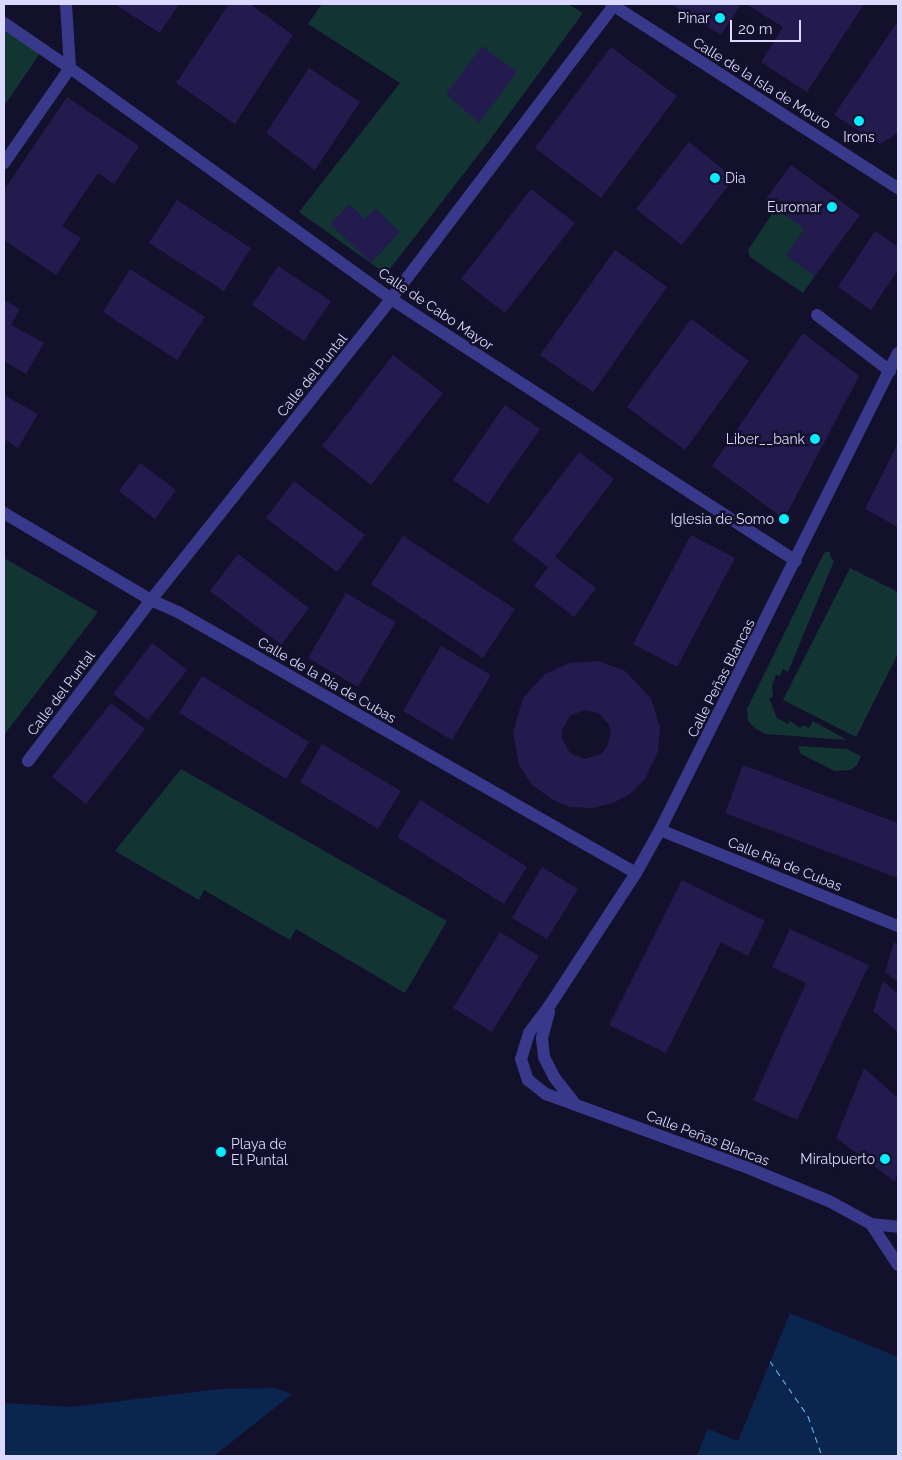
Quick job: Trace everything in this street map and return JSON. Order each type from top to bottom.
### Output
[{"type":"street","points":[[4,163],[70,68],[66,4]]},
{"type":"street","name":"Calle de la Isla de Mouro","points":[[613,4],[898,188]]},
{"type":"street","name":"Calle del Puntal","points":[[28,760],[151,600],[392,299],[613,4]]},
{"type":"street","name":"Calle de Cabo Mayor","points":[[4,23],[70,68],[392,299],[796,561]]},
{"type":"street","points":[[817,315],[890,371]]},
{"type":"street","name":"Calle Peñas Blancas","points":[[870,1224],[829,1201],[748,1168],[546,1094],[528,1080],[521,1060],[529,1033],[550,1005],[636,873],[660,830],[796,561],[898,353]]},
{"type":"street","name":"Calle de la Ría de Cubas","points":[[4,513],[151,600],[178,612],[636,873]]},
{"type":"street","name":"Calle Ría de Cubas","points":[[660,830],[898,926]]},
{"type":"street","name":"Calle Peñas Blancas","points":[[550,1005],[542,1038],[544,1057],[554,1077],[575,1104]]},
{"type":"street","points":[[870,1224],[898,1227]]},
{"type":"street","points":[[870,1224],[898,1265]]},
{"type":"green space","points":[[322,4],[568,4],[583,13],[489,141],[386,274],[299,212],[400,83],[308,24]]},
{"type":"green space","points":[[4,23],[43,49],[4,106]]},
{"type":"green space","points":[[776,208],[805,229],[786,255],[815,276],[803,293],[750,257],[748,250]]},
{"type":"green space","points":[[830,552],[830,556],[834,561],[788,672],[783,669],[780,676],[776,675],[772,686],[773,697],[769,698],[777,718],[788,724],[790,721],[800,728],[803,725],[809,728],[813,721],[847,740],[766,734],[756,729],[748,721],[747,709],[824,553]]},
{"type":"green space","points":[[4,558],[98,612],[4,735]]},
{"type":"green space","points":[[850,568],[898,592],[898,654],[856,737],[783,700]]},
{"type":"green space","points":[[798,746],[847,749],[861,756],[857,765],[851,770],[835,771],[801,754]]},
{"type":"green space","points":[[181,769],[447,921],[405,993],[296,929],[290,940],[204,890],[199,900],[115,851]]},
{"type":"water","points":[[790,1313],[898,1357],[898,1456],[697,1456],[708,1429],[738,1441]]},
{"type":"water","points":[[275,1388],[292,1394],[214,1456],[4,1456],[4,1403],[71,1407],[219,1389]]},
{"type":"building","points":[[114,4],[179,4],[160,33]]},
{"type":"building","points":[[229,4],[250,4],[293,35],[235,124],[176,83]]},
{"type":"building","points":[[671,4],[741,4],[721,35]]},
{"type":"building","points":[[746,4],[864,4],[807,92],[761,62],[783,27]]},
{"type":"building","points":[[898,21],[898,133],[880,144],[834,115]]},
{"type":"building","points":[[482,46],[517,72],[479,123],[446,94]]},
{"type":"building","points":[[611,47],[677,96],[601,198],[535,148]]},
{"type":"building","points":[[309,68],[360,102],[315,170],[266,133]]},
{"type":"building","points":[[67,97],[139,146],[114,184],[98,173],[62,226],[81,238],[56,275],[4,240],[4,190]]},
{"type":"building","points":[[689,142],[734,178],[682,245],[636,209]]},
{"type":"building","points":[[791,165],[860,215],[815,276],[786,255],[805,229],[765,200]]},
{"type":"building","points":[[531,189],[575,223],[505,313],[461,279]]},
{"type":"building","points":[[177,200],[251,248],[224,291],[149,243]]},
{"type":"building","points":[[349,204],[365,219],[375,208],[400,232],[371,263],[330,224]]},
{"type":"building","points":[[875,231],[898,247],[898,270],[871,310],[838,287]]},
{"type":"building","points":[[615,250],[667,287],[593,392],[540,355]]},
{"type":"building","points":[[278,266],[331,301],[304,341],[252,305]]},
{"type":"building","points":[[130,269],[205,317],[177,360],[103,312]]},
{"type":"building","points":[[4,300],[20,309],[11,325],[44,343],[26,374],[4,361]]},
{"type":"building","points":[[691,319],[749,361],[685,450],[627,407]]},
{"type":"building","points":[[803,333],[859,376],[784,519],[712,466]]},
{"type":"building","points":[[393,355],[443,393],[371,485],[322,446]]},
{"type":"building","points":[[4,395],[38,414],[18,448],[6,440],[4,444]]},
{"type":"building","points":[[505,405],[540,429],[488,504],[453,480]]},
{"type":"building","points":[[898,443],[898,527],[865,509]]},
{"type":"building","points":[[579,452],[614,479],[555,557],[596,588],[574,617],[534,586],[548,567],[512,540]]},
{"type":"building","points":[[140,463],[176,490],[155,519],[119,491]]},
{"type":"building","points":[[294,481],[365,535],[337,572],[266,518]]},
{"type":"building","points":[[691,535],[735,558],[677,667],[633,644]]},
{"type":"building","points":[[403,536],[515,609],[483,658],[371,584]]},
{"type":"building","points":[[238,554],[309,608],[281,645],[210,591]]},
{"type":"building","points":[[346,593],[396,622],[358,687],[308,658]]},
{"type":"building","points":[[152,643],[187,670],[148,720],[113,694]]},
{"type":"building","points":[[441,646],[491,675],[452,740],[403,711]]},
{"type":"building","points":[[599,661],[625,671],[651,698],[660,727],[658,752],[645,779],[630,794],[613,803],[592,808],[570,807],[553,800],[532,785],[519,765],[513,732],[523,698],[545,674],[570,663]],"holes":[[[584,710],[599,713],[609,725],[611,732],[607,747],[601,754],[585,759],[570,753],[562,738],[562,730],[570,716]]]},
{"type":"building","points":[[202,676],[309,742],[286,779],[179,713]]},
{"type":"building","points":[[111,703],[145,729],[86,804],[52,777]]},
{"type":"building","points":[[322,744],[401,791],[378,829],[300,782]]},
{"type":"building","points":[[743,765],[898,823],[898,878],[725,813]]},
{"type":"building","points":[[420,800],[527,867],[504,904],[397,837]]},
{"type":"building","points":[[542,867],[578,889],[547,939],[512,918]]},
{"type":"building","points":[[682,880],[765,921],[748,956],[721,942],[666,1053],[609,1025]]},
{"type":"building","points":[[790,929],[869,965],[797,1120],[753,1100],[806,983],[772,967]]},
{"type":"building","points":[[500,932],[539,956],[492,1032],[453,1008]]},
{"type":"building","points":[[894,942],[898,946],[898,982],[885,972]]},
{"type":"building","points":[[883,981],[898,994],[898,1032],[873,1011]]},
{"type":"building","points":[[864,1068],[898,1098],[898,1171],[895,1182],[836,1138]]},
{"type":"ferry route","points":[[770,1361],[808,1416],[822,1456]]},
{"type":"place","name":"Pinar","points":[[720,18]]},
{"type":"place","name":"Irons","points":[[859,121]]},
{"type":"place","name":"Dia","points":[[715,178]]},
{"type":"place","name":"Euromar","points":[[832,207]]},
{"type":"place","name":"Liber__bank","points":[[815,439]]},
{"type":"place","name":"Iglesia de Somo","points":[[784,519]]},
{"type":"place","name":"Playa de El Puntal","points":[[221,1152]]},
{"type":"place","name":"Miralpuerto","points":[[885,1159]]}]
